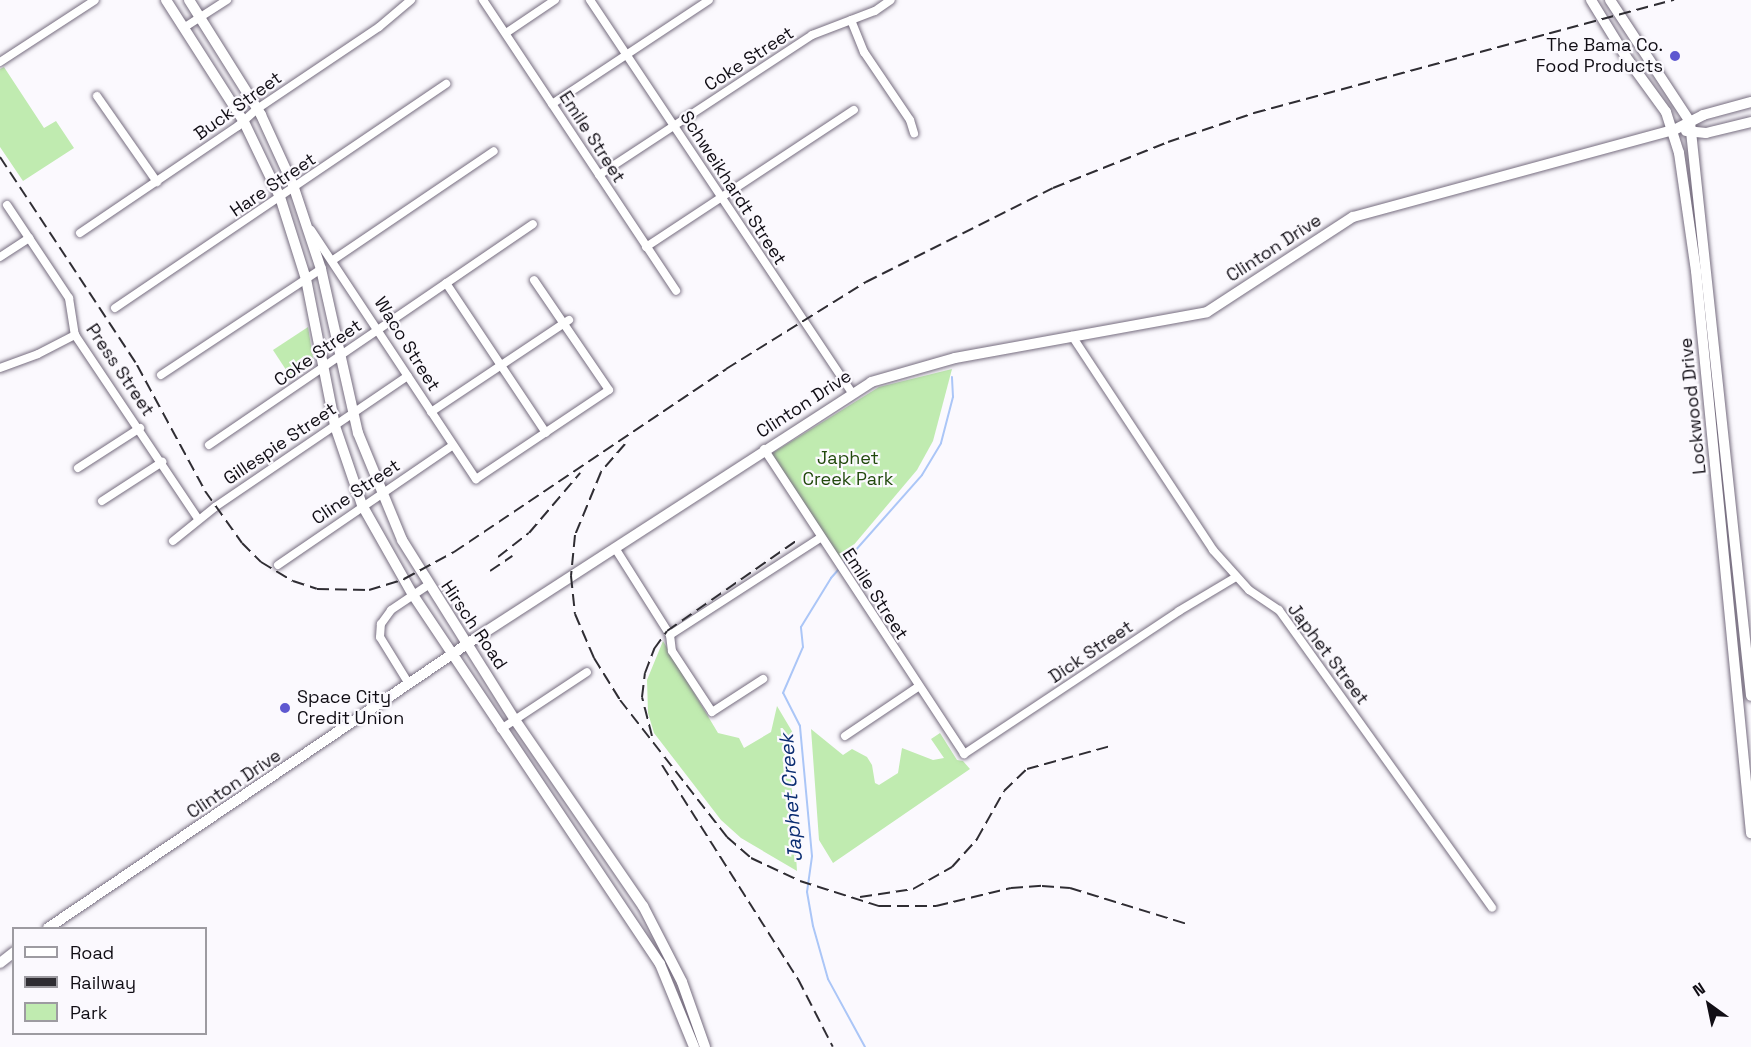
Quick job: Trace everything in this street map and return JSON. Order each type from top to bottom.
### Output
[{"type":"main road","points":[[166,0],[244,122],[280,197]]},
{"type":"main road","points":[[189,0],[257,109],[293,185]]},
{"type":"main road","name":"Lockwood Drive","points":[[1591,0],[1626,57],[1666,112],[1674,130],[1699,298],[1733,577],[1748,661],[1751,696]]},
{"type":"main road","name":"Lockwood Drive","points":[[1610,0],[1691,127],[1714,330],[1733,577],[1736,662],[1749,776],[1751,833]]},
{"type":"main road","name":"Clinton Drive","points":[[49,927],[453,654],[764,449],[851,393],[891,373],[1072,336],[1208,312],[1353,217],[1691,127],[1751,102]]},
{"type":"main road","name":"Clinton Drive","points":[[1691,127],[1706,133],[1751,122]]},
{"type":"main road","name":"Hirsch Road","points":[[293,185],[321,269],[352,414],[380,493],[428,585],[515,720],[643,906],[671,957],[705,1047]]},
{"type":"main road","name":"Hirsch Road","points":[[280,197],[306,279],[335,426],[362,505],[413,595],[660,964],[694,1047]]},
{"type":"main road","points":[[1691,242],[1705,240]]},
{"type":"main road","points":[[1699,298],[1710,296]]},
{"type":"main road","points":[[1702,332],[1714,330]]},
{"type":"main road","points":[[1736,662],[1748,661]]},
{"type":"street","points":[[0,62],[94,0]]},
{"type":"street","points":[[185,27],[227,0]]},
{"type":"street","name":"Buck Street","points":[[80,233],[157,183],[244,122],[257,109],[379,27],[411,0]]},
{"type":"street","name":"Emile Street","points":[[483,0],[676,291]]},
{"type":"street","points":[[506,33],[555,0]]},
{"type":"street","name":"Schweikhardt Street","points":[[590,0],[851,393]]},
{"type":"street","points":[[552,104],[709,0]]},
{"type":"street","name":"Coke Street","points":[[599,175],[812,35],[851,20],[891,0]]},
{"type":"street","points":[[851,20],[864,52],[910,120],[914,133]]},
{"type":"street","name":"Hare Street","points":[[115,308],[280,197],[293,185],[446,84]]},
{"type":"street","points":[[97,96],[157,183]]},
{"type":"street","points":[[646,247],[854,110]]},
{"type":"street","points":[[333,260],[494,151]]},
{"type":"street","name":"Press Street","points":[[7,206],[72,304],[75,335],[140,428],[198,519]]},
{"type":"street","name":"Coke Street","points":[[209,445],[323,370],[533,224]]},
{"type":"street","name":"Waco Street","points":[[309,228],[333,260],[476,479],[546,433]]},
{"type":"street","points":[[0,257],[29,238]]},
{"type":"street","points":[[161,375],[321,269]]},
{"type":"street","points":[[446,283],[546,433],[609,390],[567,322],[534,280]]},
{"type":"street","points":[[431,412],[567,322]]},
{"type":"street","points":[[0,368],[38,354],[75,335]]},
{"type":"street","name":"Japhet Street","points":[[1072,336],[1213,550],[1236,577],[1279,610],[1492,908]]},
{"type":"street","name":"Gillespie Street","points":[[173,541],[198,519],[408,376]]},
{"type":"street","points":[[78,468],[140,428]]},
{"type":"street","name":"Cline Street","points":[[278,565],[362,505],[453,445]]},
{"type":"street","name":"Emile Street","points":[[764,449],[822,541],[964,754]]},
{"type":"street","points":[[102,501],[162,462]]},
{"type":"street","points":[[670,635],[822,541]]},
{"type":"street","points":[[615,548],[670,635],[672,651],[712,712],[763,679]]},
{"type":"street","name":"Dick Street","points":[[964,754],[1179,610],[1236,577]]},
{"type":"street","points":[[409,684],[380,630],[391,610],[428,585]]},
{"type":"street","points":[[501,729],[587,672]]},
{"type":"street","points":[[845,736],[918,687]]},
{"type":"green space","points":[[4,67],[44,128],[56,121],[74,148],[23,181],[0,147],[0,69]]},
{"type":"green space","points":[[308,327],[314,364],[292,379],[273,350]]},
{"type":"green space","name":"Japhet Creek Park","points":[[952,369],[933,441],[917,470],[841,560],[771,454],[879,387]]},
{"type":"green space","points":[[663,641],[718,733],[739,738],[744,748],[771,732],[777,706],[793,733],[791,777],[797,871],[741,838],[721,820],[654,733],[648,713],[647,680]]},
{"type":"green space","points":[[811,729],[843,755],[852,749],[867,757],[872,765],[875,783],[879,785],[898,773],[902,748],[933,760],[944,758],[931,739],[940,733],[957,760],[963,761],[970,769],[833,863],[819,840]]},
{"type":"waterway","name":"Japhet Creek","points":[[865,1047],[828,979],[813,926],[807,892],[812,856],[800,726],[783,693],[803,647],[801,627],[831,578],[922,475],[941,443],[953,397],[952,377]]},
{"type":"railway","points":[[0,157],[137,365],[205,491],[242,543],[261,562],[293,581],[317,589],[369,590],[404,579],[454,552],[726,369],[866,282],[1053,188],[1168,142],[1254,113],[1674,0]]},
{"type":"railway","points":[[625,444],[601,472],[575,535],[571,576],[575,614],[594,658],[620,700],[727,837],[751,858],[800,881],[879,906],[936,906],[1011,888],[1042,886],[1070,888],[1187,924]]},
{"type":"railway","points":[[498,557],[529,533],[580,473]]},
{"type":"railway","points":[[652,736],[642,697],[645,673],[654,649],[667,631],[796,541]]},
{"type":"railway","points":[[490,571],[512,556]]},
{"type":"railway","points":[[860,897],[913,889],[952,867],[977,839],[1004,791],[1027,769],[1114,745]]},
{"type":"railway","points":[[662,765],[798,979],[833,1047]]},
{"type":"place","name":"The Bama Co. Food Products","points":[[1675,56]]},
{"type":"place","name":"Space City Credit Union","points":[[285,708]]}]
